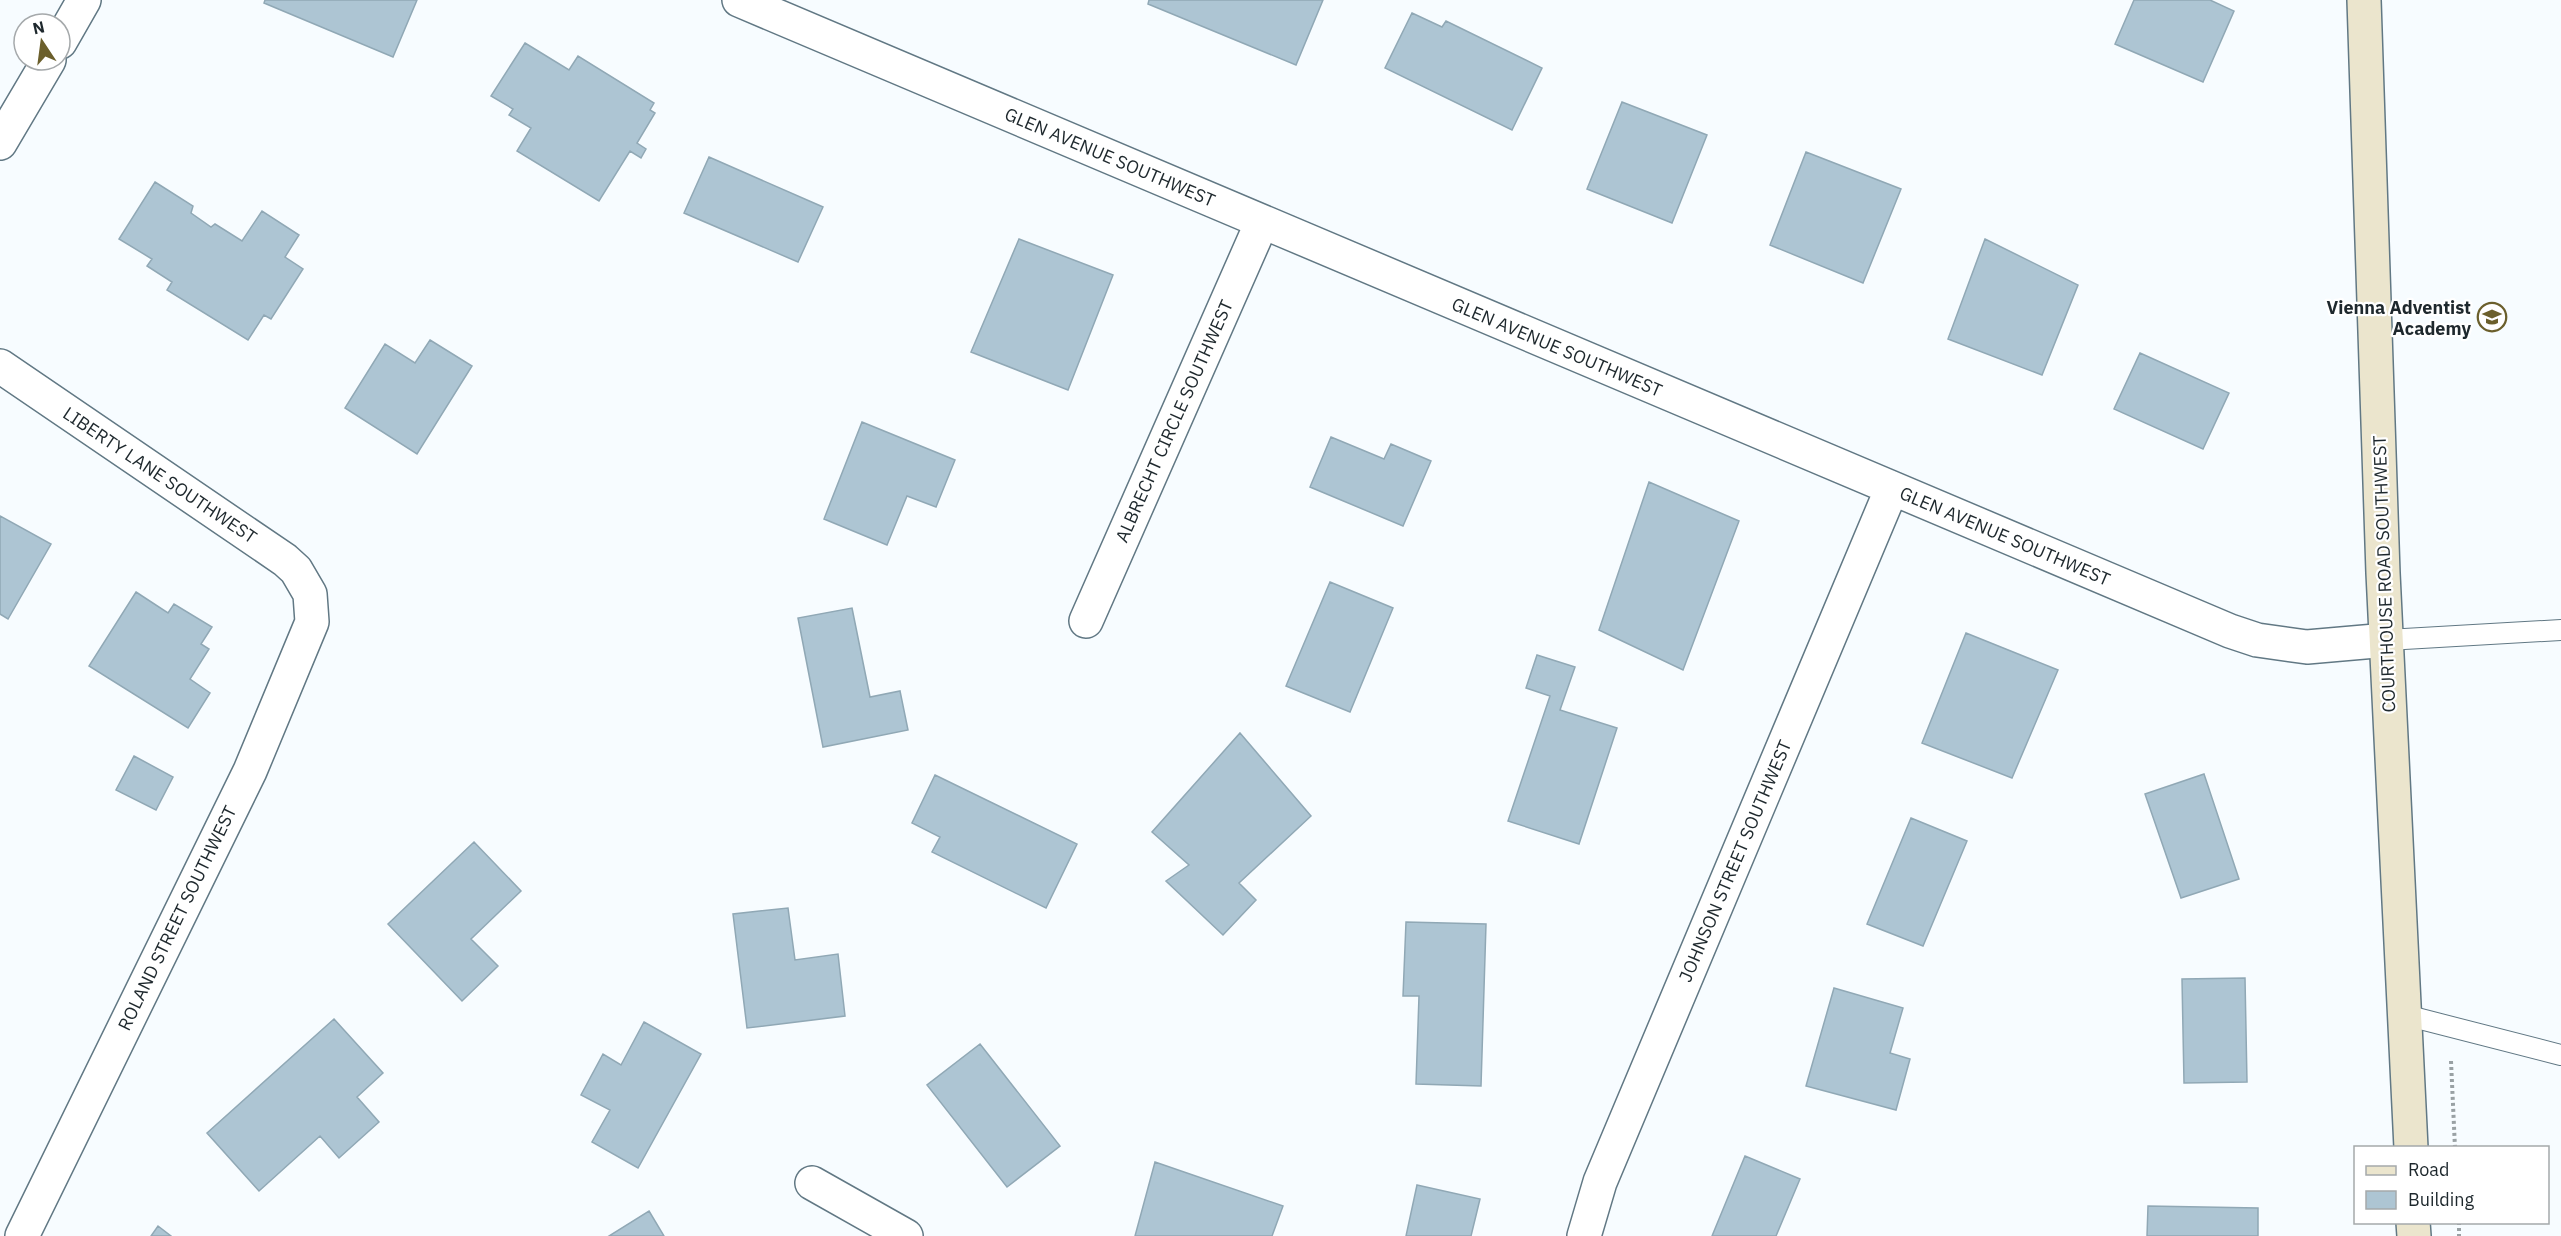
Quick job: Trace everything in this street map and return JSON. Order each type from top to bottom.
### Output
[{"type":"street","points":[[72,21],[84,0]]},
{"type":"street","name":"GLEN AVENUE SOUTHWEST","points":[[739,0],[2230,631],[2257,640],[2307,647],[2387,640]]},
{"type":"street","name":"COURTHOUSE ROAD SOUTHWEST","points":[[2364,0],[2387,640],[2411,1146]]},
{"type":"street","points":[[0,143],[42,72]]},
{"type":"street","name":"ALBRECHT CIRCLE SOUTHWEST","points":[[1086,621],[1262,222]]},
{"type":"street","name":"LIBERTY LANE SOUTHWEST","points":[[0,366],[285,560],[297,570],[310,594]]},
{"type":"street","name":"JOHNSON STREET SOUTHWEST","points":[[1584,1236],[1600,1182],[1892,488]]},
{"type":"street","name":"ROLAND STREET SOUTHWEST","points":[[22,1236],[250,771],[312,622],[310,594]]},
{"type":"street","points":[[812,1183],[906,1236]]},
{"type":"lane","points":[[2387,640],[2561,630]]},
{"type":"lane","points":[[2405,1015],[2561,1055]]},
{"type":"path","points":[[2451,1054],[2455,1146]]},
{"type":"building","points":[[265,0],[417,0],[393,57],[264,3]]},
{"type":"building","points":[[1149,0],[1323,0],[1296,65],[1148,4]]},
{"type":"building","points":[[2134,0],[2210,0],[2234,11],[2203,82],[2115,44]]},
{"type":"building","points":[[1412,13],[1442,27],[1446,21],[1542,68],[1512,130],[1385,68]]},
{"type":"building","points":[[525,43],[569,70],[578,56],[654,103],[650,110],[655,113],[637,143],[646,149],[641,158],[630,151],[599,201],[517,151],[531,128],[509,115],[513,109],[491,96]]},
{"type":"building","points":[[1622,102],[1707,135],[1672,223],[1587,189]]},
{"type":"building","points":[[1806,152],[1901,189],[1863,283],[1770,245]]},
{"type":"building","points":[[709,157],[823,207],[798,262],[684,213]]},
{"type":"building","points":[[155,182],[193,206],[191,213],[211,227],[215,224],[242,241],[262,211],[299,235],[285,257],[303,269],[271,319],[264,315],[248,340],[167,290],[172,282],[147,266],[152,259],[119,239]]},
{"type":"building","points":[[1019,239],[1113,275],[1068,390],[971,352]]},
{"type":"building","points":[[1985,239],[2078,285],[2042,375],[1948,339]]},
{"type":"building","points":[[430,340],[472,366],[417,454],[345,408],[385,344],[415,363]]},
{"type":"building","points":[[2140,353],[2229,393],[2203,449],[2114,409]]},
{"type":"building","points":[[862,422],[955,460],[936,507],[907,496],[887,545],[824,519]]},
{"type":"building","points":[[1331,437],[1384,459],[1391,444],[1431,461],[1403,526],[1310,487]]},
{"type":"building","points":[[1649,482],[1739,521],[1683,670],[1599,630]]},
{"type":"building","points":[[0,516],[51,544],[8,619],[0,614]]},
{"type":"building","points":[[1330,582],[1393,608],[1350,712],[1286,686]]},
{"type":"building","points":[[136,592],[168,613],[174,604],[212,627],[201,644],[209,649],[190,679],[210,693],[188,728],[89,666]]},
{"type":"building","points":[[852,608],[870,697],[900,691],[908,730],[823,747],[798,618]]},
{"type":"building","points":[[1966,633],[2058,670],[2012,778],[1922,743]]},
{"type":"building","points":[[1537,655],[1575,667],[1560,710],[1617,728],[1579,844],[1508,821],[1550,696],[1526,688]]},
{"type":"building","points":[[1240,733],[1311,816],[1239,883],[1256,900],[1223,935],[1166,881],[1189,865],[1152,832]]},
{"type":"building","points":[[134,756],[173,777],[156,810],[116,790]]},
{"type":"building","points":[[2204,774],[2239,879],[2181,898],[2145,794]]},
{"type":"building","points":[[935,775],[1077,844],[1046,908],[932,852],[940,837],[912,823]]},
{"type":"building","points":[[1911,818],[1967,841],[1923,946],[1867,924]]},
{"type":"building","points":[[474,842],[521,891],[471,939],[498,966],[462,1001],[388,924]]},
{"type":"building","points":[[788,908],[795,960],[838,954],[845,1016],[747,1028],[733,914]]},
{"type":"building","points":[[1406,922],[1486,924],[1481,1086],[1416,1084],[1419,996],[1403,996]]},
{"type":"building","points":[[2245,978],[2247,1082],[2184,1083],[2182,979]]},
{"type":"building","points":[[1834,988],[1903,1008],[1890,1053],[1910,1059],[1896,1110],[1806,1086]]},
{"type":"building","points":[[334,1019],[383,1073],[357,1097],[379,1122],[339,1158],[320,1136],[259,1191],[207,1133]]},
{"type":"building","points":[[644,1022],[701,1054],[638,1168],[592,1142],[610,1110],[581,1095],[603,1054],[621,1065]]},
{"type":"building","points":[[980,1044],[1060,1146],[1007,1187],[927,1085]]},
{"type":"building","points":[[1745,1156],[1800,1179],[1776,1236],[1712,1236]]},
{"type":"building","points":[[1155,1162],[1283,1206],[1272,1236],[1135,1236]]},
{"type":"building","points":[[1417,1185],[1480,1199],[1471,1236],[1406,1236]]},
{"type":"building","points":[[2148,1206],[2258,1208],[2258,1236],[2147,1236]]},
{"type":"building","points":[[649,1211],[664,1236],[609,1236]]},
{"type":"building","points":[[158,1226],[171,1236],[151,1236]]},
{"type":"place","name":"Vienna Adventist Academy","points":[[2492,317]]}]
